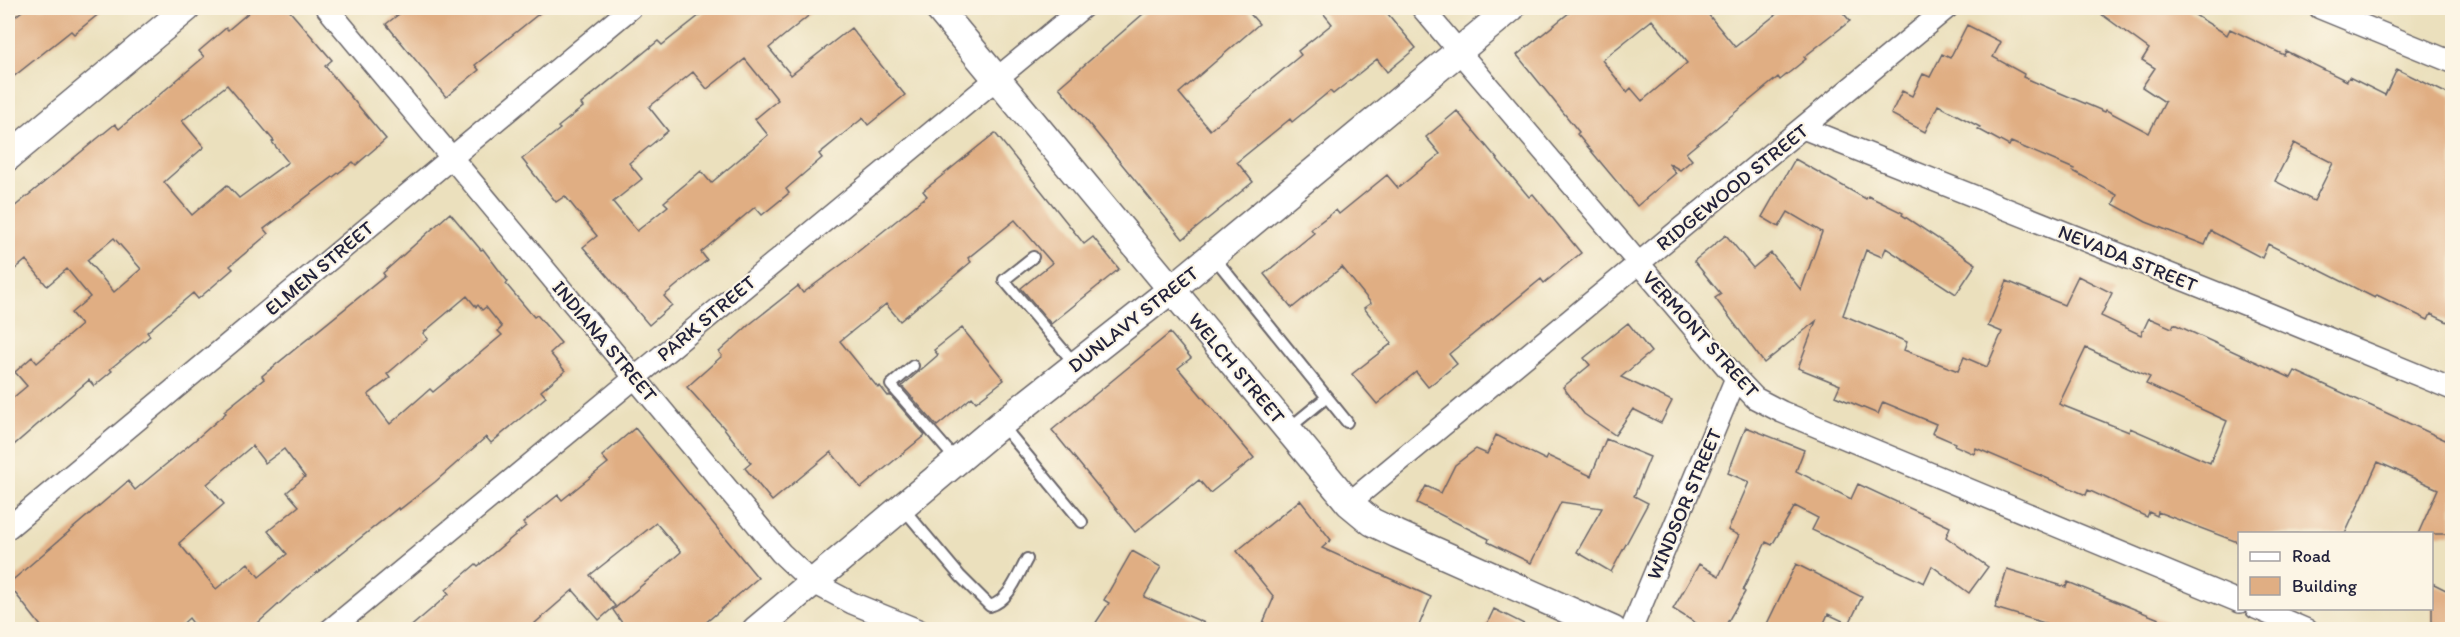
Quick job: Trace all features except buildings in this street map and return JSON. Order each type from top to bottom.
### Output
[{"type":"street","points":[[8,157],[187,8]]},
{"type":"street","name":"INDIANA STREET","points":[[327,8],[781,553],[812,582],[852,603],[918,630]]},
{"type":"street","name":"ELMEN STREET","points":[[8,528],[631,8]]},
{"type":"street","name":"WELCH STREET","points":[[938,8],[1349,503],[1372,522],[1396,534],[1613,630]]},
{"type":"street","name":"PARK STREET","points":[[330,630],[1082,8]]},
{"type":"street","name":"VERMONT STREET","points":[[1422,8],[1637,264],[1755,398],[1782,412],[2238,601]]},
{"type":"street","name":"DUNLAVY STREET","points":[[756,630],[1001,424],[1172,289],[1510,8]]},
{"type":"street","name":"RIDGEWOOD STREET","points":[[1349,503],[1947,8]]},
{"type":"street","points":[[2320,8],[2452,62]]},
{"type":"street","name":"NEVADA STREET","points":[[1803,128],[2452,389]]},
{"type":"street","name":"WINDSOR STREET","points":[[1631,630],[1736,378]]},
{"type":"street","points":[[2258,610],[2307,630]]},
{"type":"lane","points":[[1212,256],[1347,422]]},
{"type":"lane","points":[[1033,257],[1004,280],[1076,365]]},
{"type":"lane","points":[[913,366],[891,385],[957,461]]},
{"type":"lane","points":[[1288,429],[1327,397]]},
{"type":"lane","points":[[1001,424],[1082,522]]},
{"type":"lane","points":[[901,507],[960,576],[990,606],[999,604],[1006,597],[1027,559]]}]
